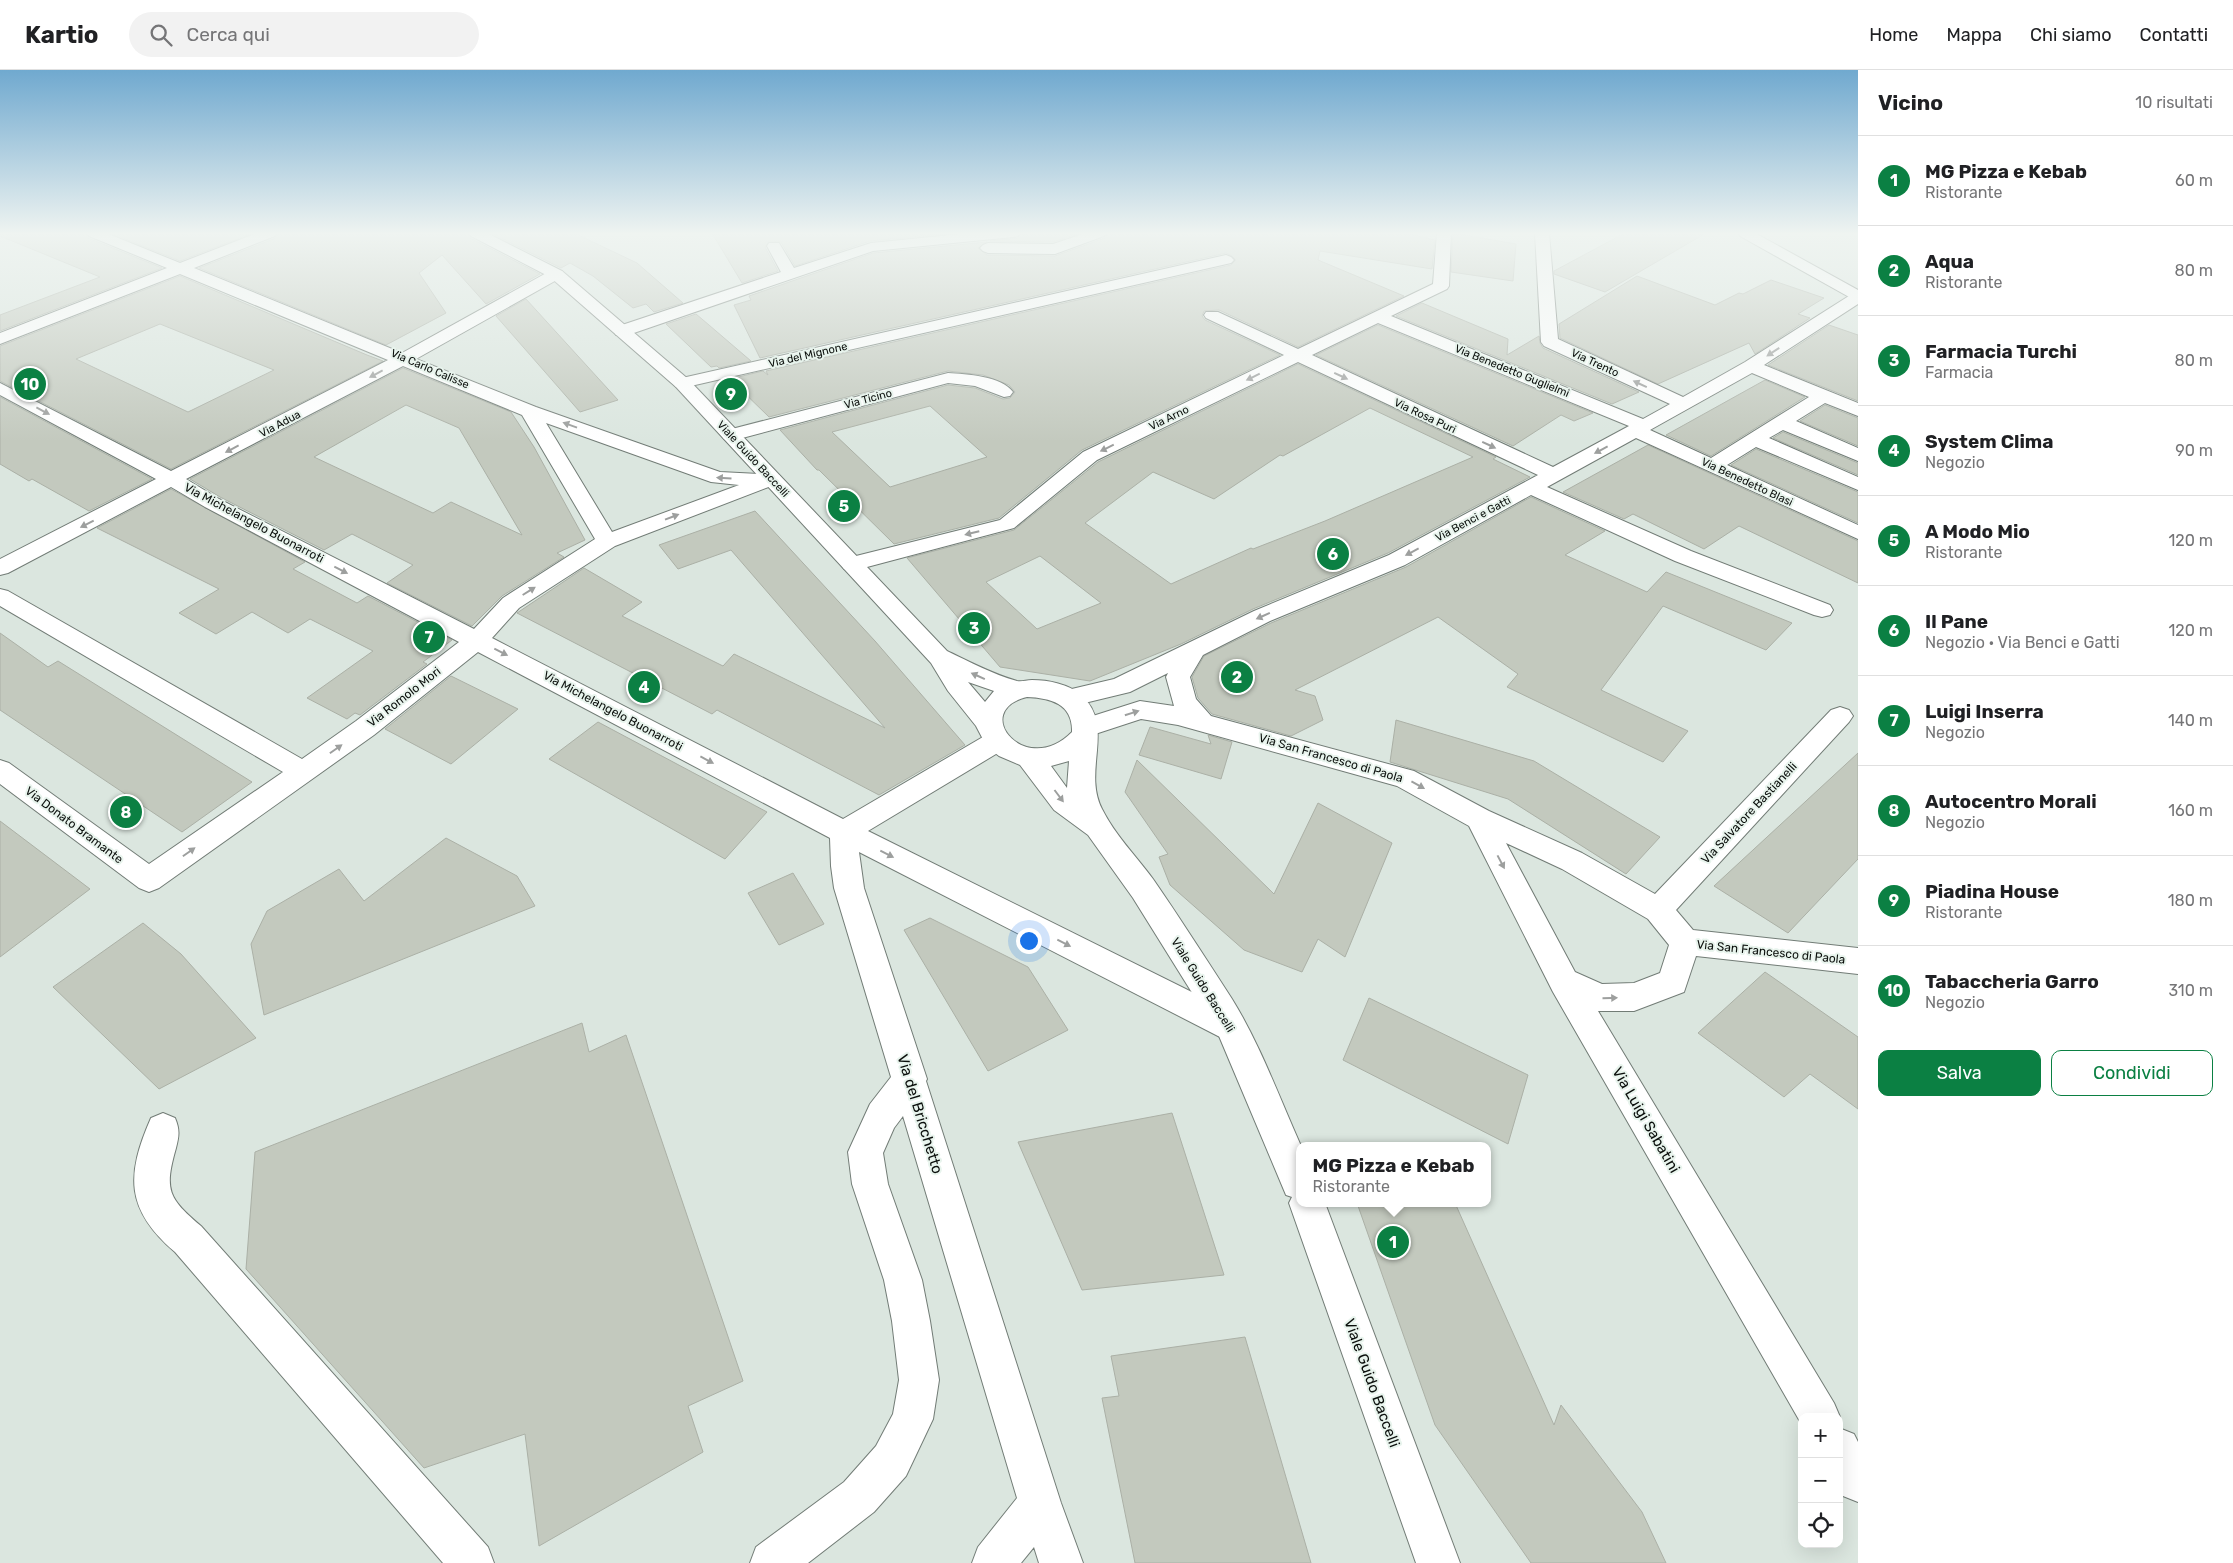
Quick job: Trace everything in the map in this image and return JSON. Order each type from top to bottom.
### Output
[{"type":"street","points":[[0,339],[91,303]]},
{"type":"street","name":"Via Carlo Calisse","points":[[265,303],[529,410],[718,478],[772,479]]},
{"type":"street","name":"Via Adua","points":[[0,568],[173,480],[405,358],[504,303]]},
{"type":"street","name":"Viale Guido Baccelli","points":[[589,303],[682,383],[852,564],[939,657],[993,733],[1007,749],[1029,757],[1045,758],[1058,756],[1069,751],[1085,733]]},
{"type":"street","points":[[622,331],[707,303]]},
{"type":"street","name":"Via del Mignone","points":[[682,383],[1037,303]]},
{"type":"street","name":"Via Arno","points":[[852,564],[1007,524],[1090,456],[1407,303]]},
{"type":"street","name":"Via Trento","points":[[1547,303],[1550,342],[1684,404]]},
{"type":"street","name":"Via Benci e Gatti","points":[[1068,698],[1121,686],[1262,616],[1397,560],[1532,488],[1751,366],[1849,303]]},
{"type":"street","name":"Via Rosa Puri","points":[[1212,315],[1553,475]]},
{"type":"street","name":"Via Benedetto Guglielmi","points":[[1378,317],[1640,428]]},
{"type":"street","points":[[1751,366],[1858,410]]},
{"type":"street","name":"Via Ticino","points":[[731,436],[948,378],[979,381],[1004,392]]},
{"type":"street","name":"Via Michelangelo Buonarroti","points":[[0,388],[173,480],[212,503],[844,832],[1229,1026]]},
{"type":"street","points":[[1712,466],[1823,396]]},
{"type":"street","points":[[529,410],[607,541]]},
{"type":"street","points":[[1781,422],[1858,455]]},
{"type":"street","name":"Via Benedetto Blasi","points":[[1640,428],[1712,466],[1858,533]]},
{"type":"street","points":[[1755,439],[1858,484]]},
{"type":"street","name":"Via Romolo Mori","points":[[149,880],[365,728],[477,640],[510,602],[607,541],[772,479]]},
{"type":"street","points":[[1532,488],[1683,556],[1822,610]]},
{"type":"street","points":[[0,596],[304,772]]},
{"type":"street","points":[[1194,650],[1178,677],[1184,702],[1203,722]]},
{"type":"street","name":"Viale Guido Baccelli","points":[[939,657],[981,678],[1018,690],[1042,689],[1054,691],[1068,698],[1081,710],[1086,719],[1081,789],[1098,827],[1137,879],[1229,1026],[1296,1175]]},
{"type":"street","name":"Viale Guido Baccelli","points":[[993,733],[989,716],[998,700],[1018,690]]},
{"type":"street","name":"Via San Francesco di Paola","points":[[1085,733],[1140,710],[1203,722],[1405,778],[1479,819],[1572,860],[1658,910],[1685,942],[1858,961]]},
{"type":"street","name":"Via Salvatore Bastianelli","points":[[1658,910],[1840,716]]},
{"type":"street","points":[[844,832],[993,733]]},
{"type":"street","name":"Viale Guido Baccelli","points":[[1029,757],[1064,803],[1098,827]]},
{"type":"street","name":"Via Donato Bramante","points":[[0,770],[149,880]]},
{"type":"street","name":"Via Luigi Sabatini","points":[[1479,819],[1564,982],[1818,1413]]},
{"type":"street","name":"Via del Bricchetto","points":[[844,832],[845,866],[849,888],[910,1079],[1040,1503],[1061,1563]]},
{"type":"street","name":"Via San Francesco di Paola","points":[[1564,982],[1601,998],[1634,997],[1673,982],[1685,942]]},
{"type":"street","points":[[772,1563],[859,1497],[891,1461],[913,1419],[919,1380],[911,1321],[903,1280],[870,1184],[865,1152],[882,1116],[910,1079]]},
{"type":"street","points":[[163,1130],[151,1184],[162,1213],[188,1239],[472,1563]]},
{"type":"street","name":"Viale Guido Baccelli","points":[[1308,1207],[1438,1563]]},
{"type":"street","points":[[1843,1456],[1858,1481]]},
{"type":"street","points":[[994,1563],[1040,1503]]},
{"type":"building","points":[[32,303],[73,303],[0,331],[0,315]]},
{"type":"building","points":[[111,303],[243,303],[383,361],[171,469],[0,381],[0,346]],"holes":[[[160,324],[274,370],[188,412],[76,359]]]},
{"type":"building","points":[[283,303],[439,303],[446,313],[386,345]]},
{"type":"building","points":[[520,303],[529,303],[618,400],[580,412],[496,316]]},
{"type":"building","points":[[626,303],[683,303],[654,312],[646,304],[633,308]]},
{"type":"building","points":[[742,303],[1006,303],[760,358],[734,305]]},
{"type":"building","points":[[1066,303],[1390,303],[1298,347],[1219,310],[1204,311],[1202,316],[1205,320],[1280,355],[1082,450],[999,518],[894,544],[817,470],[780,430],[948,385],[975,388],[1003,399],[1010,398],[1015,392],[1009,385],[983,375],[948,371],[769,417],[730,379],[763,371],[768,375],[766,371]],"holes":[[[930,406],[987,457],[890,487],[832,432]]]},
{"type":"building","points":[[1422,303],[1508,339],[1507,355],[1539,336],[1543,348],[1639,392],[1612,404],[1396,316]]},
{"type":"building","points":[[1594,303],[1709,303],[1715,305],[1720,303],[1816,303],[1798,314],[1810,318],[1755,354],[1749,343],[1658,384],[1560,338],[1559,324]]},
{"type":"building","points":[[696,314],[751,361],[719,368],[717,366],[711,367],[666,324]]},
{"type":"building","points":[[1378,325],[1593,413],[1574,421],[1561,415],[1513,446],[1316,355]]},
{"type":"building","points":[[1829,325],[1858,335],[1858,401],[1768,365]]},
{"type":"building","points":[[1298,364],[1496,457],[1493,459],[1530,477],[1388,553],[1253,609],[1181,644],[1090,681],[1000,667],[907,558],[1014,530],[1098,462]],"holes":[[[1370,408],[1473,457],[1325,521],[1253,549],[1251,548],[1171,584],[1085,523],[1153,472],[1214,499],[1280,455],[1283,456]],[[1040,556],[1101,603],[1037,629],[986,582]]]},
{"type":"building","points":[[403,368],[511,412],[534,447],[585,540],[557,553],[564,557],[502,596],[472,626],[387,583],[413,565],[352,534],[324,550],[220,497],[190,479]],"holes":[[[406,405],[459,428],[522,535],[451,502],[433,513],[314,457]]]},
{"type":"building","points":[[1765,380],[1805,397],[1711,456],[1666,435]]},
{"type":"building","points":[[0,397],[152,479],[89,511],[32,479],[29,481],[0,464]]},
{"type":"building","points":[[1825,405],[1858,418],[1858,446],[1800,421]]},
{"type":"building","points":[[1783,432],[1858,463],[1858,475],[1773,438]]},
{"type":"building","points":[[1648,445],[1858,541],[1858,583],[1739,526],[1704,549],[1633,514],[1624,519],[1563,492]]},
{"type":"building","points":[[1756,449],[1858,492],[1858,523],[1731,465]]},
{"type":"building","points":[[171,489],[305,562],[293,569],[357,603],[368,596],[452,640],[423,662],[427,664],[360,715],[355,713],[347,719],[307,698],[373,651],[310,619],[288,633],[252,612],[216,634],[179,613],[219,589],[97,528]]},
{"type":"building","points":[[1531,497],[1605,531],[1565,555],[1647,592],[1666,572],[1792,623],[1766,650],[1663,606],[1601,690],[1688,731],[1663,762],[1507,687],[1518,674],[1438,617],[1295,690],[1315,696],[1323,720],[1291,736],[1212,714],[1198,698],[1192,677],[1204,656],[1271,623],[1406,567]]},
{"type":"building","points":[[755,511],[875,641],[965,745],[879,795],[717,710],[712,714],[517,613],[584,568],[642,602],[622,616],[723,666],[734,654],[885,728],[731,550],[678,569],[659,545]]},
{"type":"building","points":[[0,633],[48,667],[58,661],[252,782],[182,832],[0,710]]},
{"type":"building","points":[[451,676],[518,709],[451,764],[385,729]]},
{"type":"building","points":[[1396,720],[1534,761],[1660,837],[1626,874],[1508,799],[1390,762]]},
{"type":"building","points":[[598,722],[767,812],[725,859],[549,759]]},
{"type":"building","points":[[1150,727],[1211,744],[1208,735],[1232,742],[1221,779],[1139,755]]},
{"type":"building","points":[[1858,753],[1858,859],[1788,933],[1714,886]]},
{"type":"building","points":[[1137,760],[1274,894],[1318,803],[1392,843],[1345,957],[1318,939],[1302,972],[1244,950],[1170,885],[1159,857],[1168,854],[1125,792]]},
{"type":"building","points":[[0,821],[90,889],[0,957]]},
{"type":"building","points":[[446,838],[517,876],[535,906],[264,1015],[251,944],[267,911],[339,869],[364,901]]},
{"type":"building","points":[[793,873],[824,924],[779,945],[748,893]]},
{"type":"building","points":[[930,918],[1028,967],[1068,1030],[988,1071],[904,930]]},
{"type":"building","points":[[143,923],[181,954],[256,1038],[159,1089],[53,987]]},
{"type":"building","points":[[1765,972],[1858,1037],[1858,1109],[1810,1074],[1784,1097],[1698,1033]]},
{"type":"building","points":[[1369,998],[1528,1075],[1508,1144],[1343,1060]]},
{"type":"building","points":[[582,1023],[589,1052],[626,1035],[743,1381],[688,1406],[703,1452],[539,1546],[525,1434],[424,1468],[246,1269],[255,1152]]},
{"type":"building","points":[[1172,1113],[1224,1275],[1082,1290],[1018,1142]]},
{"type":"building","points":[[1358,1207],[1457,1207],[1554,1425],[1561,1405],[1642,1512],[1666,1563],[1531,1563],[1435,1425]]},
{"type":"building","points":[[1245,1337],[1311,1563],[1135,1563],[1102,1398],[1119,1396],[1111,1356]]},
{"type":"place","name":"Tabaccheria Garro","points":[[30,384]]},
{"type":"place","name":"Piadina House","points":[[731,394]]},
{"type":"place","name":"A Modo Mio","points":[[844,506]]},
{"type":"place","name":"Il Pane","points":[[1333,554]]},
{"type":"place","name":"Farmacia Turchi","points":[[974,628]]},
{"type":"place","name":"Luigi Inserra","points":[[429,637]]},
{"type":"place","name":"Aqua","points":[[1237,677]]},
{"type":"place","name":"System Clima","points":[[644,687]]},
{"type":"place","name":"Autocentro Morali","points":[[126,812]]},
{"type":"place","name":"MG Pizza e Kebab","points":[[1393,1242]]}]
